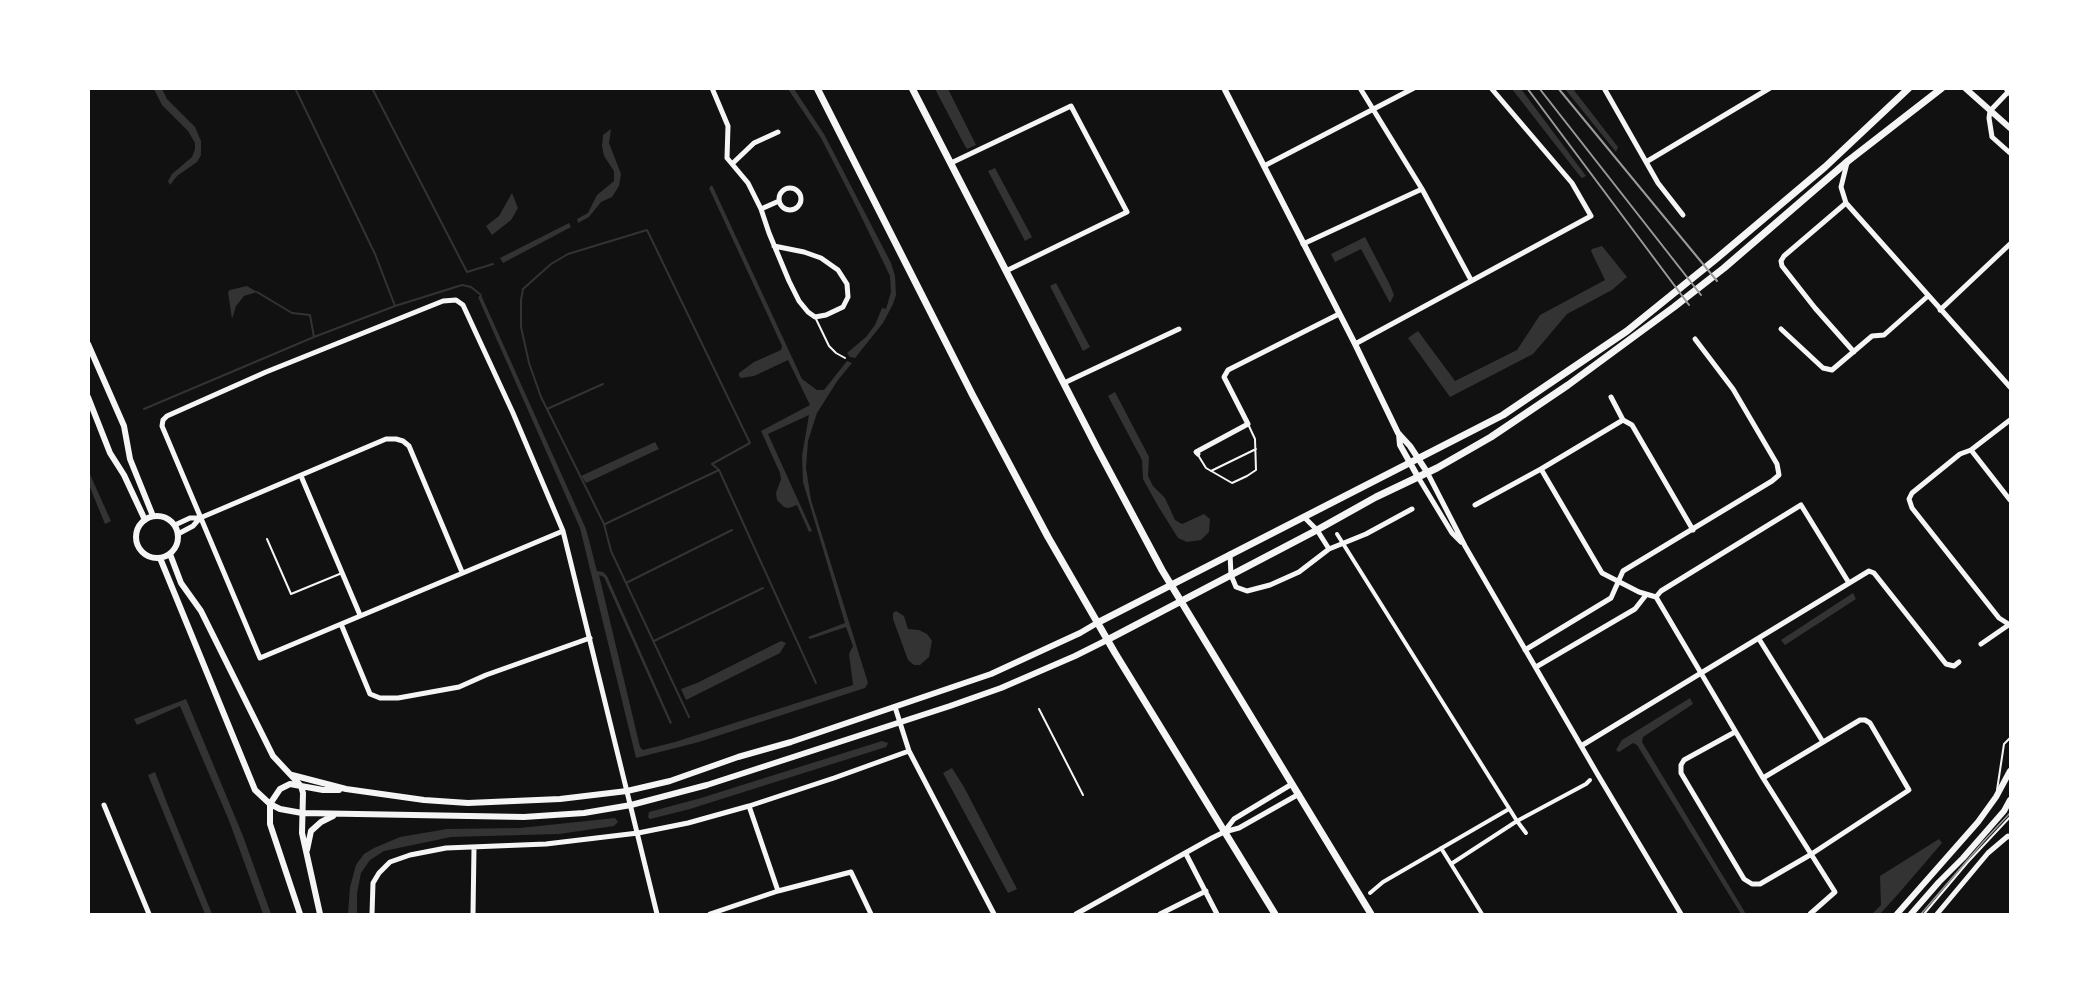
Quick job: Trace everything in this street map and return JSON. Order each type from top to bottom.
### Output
[{"type":"main road","points":[[817,88],[972,394],[1048,537],[1107,640],[1275,915]]},
{"type":"main road","points":[[912,88],[1143,536],[1371,915]]},
{"type":"main road","points":[[1097,623],[1503,415],[1627,331],[1825,167],[1909,88]]},
{"type":"main road","points":[[1107,640],[1491,437],[1568,385],[1674,307],[1724,268],[1848,161],[1942,88]]},
{"type":"street","points":[[712,88],[728,126],[727,158],[748,183],[761,209],[774,246],[799,301],[815,317],[843,307],[848,297],[847,284],[838,270],[821,258],[774,246]]},
{"type":"street","points":[[1224,88],[1398,433],[1410,446],[1427,472],[1465,546],[1682,915]]},
{"type":"street","points":[[1360,88],[1422,189],[1471,280]]},
{"type":"street","points":[[1264,166],[1414,88]]},
{"type":"street","points":[[1355,344],[1591,216],[1572,183],[1491,88]]},
{"type":"street","points":[[1604,88],[1665,193],[1683,215]]},
{"type":"street","points":[[1646,162],[1770,88]]},
{"type":"street","points":[[1965,88],[2010,128]]},
{"type":"street","points":[[2008,91],[1990,111],[1989,121],[1992,137],[2010,153]]},
{"type":"street","points":[[951,163],[1071,106],[1127,212],[1006,271]]},
{"type":"street","points":[[733,164],[754,143],[778,132]]},
{"type":"street","points":[[1848,161],[1841,187],[1846,203],[2010,387]]},
{"type":"street","points":[[786,189],[796,191],[800,198],[799,205],[789,210],[779,201],[780,194],[786,189]]},
{"type":"street","points":[[1303,244],[1422,189]]},
{"type":"street","points":[[761,209],[779,201]]},
{"type":"street","points":[[1846,203],[1781,261],[1782,267],[1854,352]]},
{"type":"street","points":[[1940,310],[2010,244]]},
{"type":"street","points":[[1781,329],[1827,370],[1834,369],[1872,336],[1884,335],[1928,296]]},
{"type":"street","points":[[563,531],[260,658],[162,426],[163,420],[167,416],[266,372],[443,301],[456,300],[463,304],[513,413],[563,531],[657,915]]},
{"type":"street","points":[[1198,454],[1196,452],[1248,424],[1224,377],[1228,370],[1339,314]]},
{"type":"street","points":[[1064,383],[1179,329]]},
{"type":"street","points":[[1525,650],[1611,598],[1623,571],[1779,475],[1777,464],[1733,389],[1695,339]]},
{"type":"street","points":[[88,344],[124,426],[130,459],[153,516]]},
{"type":"street","points":[[88,397],[110,453],[124,475],[145,520]]},
{"type":"street","points":[[1611,397],[1623,420],[1632,425],[1693,530]]},
{"type":"street","points":[[1475,505],[1623,420]]},
{"type":"street","points":[[1981,644],[2010,625],[1999,618],[1918,515],[1911,505],[1910,496],[1960,454],[1971,450],[2010,420]]},
{"type":"street","points":[[1398,433],[1399,442],[1418,477],[1452,533],[1465,546]]},
{"type":"street","points":[[174,525],[190,518],[200,518],[386,439],[404,441],[409,446],[462,572]]},
{"type":"street","points":[[1971,450],[2010,500]]},
{"type":"street","points":[[1541,469],[1602,573],[1656,597],[1735,732],[1835,892],[1810,915]]},
{"type":"street","points":[[301,476],[360,615]]},
{"type":"street","points":[[1656,597],[1661,591],[1802,505],[1849,583]]},
{"type":"street","points":[[1230,554],[1231,574],[1236,587],[1247,591],[1270,585],[1299,572],[1329,549],[1366,534],[1412,509]]},
{"type":"street","points":[[153,516],[165,517],[174,525],[178,534],[177,545],[170,554],[160,558],[145,554],[138,546],[136,532],[145,520],[153,516]]},
{"type":"street","points":[[1304,517],[1317,530],[1329,549]]},
{"type":"street","points":[[178,534],[193,526],[200,518]]},
{"type":"street","points":[[1337,534],[1526,833]]},
{"type":"street","points":[[170,554],[181,583],[201,611],[273,756],[301,786],[303,793],[302,833],[320,915]]},
{"type":"street","points":[[160,558],[251,782],[260,796],[270,804],[280,809],[302,813],[553,816],[631,805],[707,785],[899,724],[1001,688],[1107,640]]},
{"type":"street","points":[[1581,746],[1867,572],[1872,572],[1946,664],[1954,666],[1959,662]]},
{"type":"street","points":[[1536,667],[1635,609],[1646,594]]},
{"type":"street","points":[[292,775],[346,789],[424,800],[468,802],[551,800],[627,790],[670,781],[991,674],[1097,623]]},
{"type":"street","points":[[341,624],[370,694],[380,698],[398,698],[459,687],[590,638]]},
{"type":"street","points":[[1759,639],[1823,742]]},
{"type":"street","points":[[895,707],[909,751],[994,915]]},
{"type":"street","points":[[1735,732],[1684,759],[1681,772],[1744,879],[1752,884],[1760,884],[1810,855],[1910,790],[1870,723],[1865,720],[1860,720],[1764,778]]},
{"type":"street","points":[[372,915],[373,883],[379,873],[390,862],[410,855],[446,848],[546,844],[638,833],[688,823],[749,806],[909,751]]},
{"type":"street","points":[[1896,915],[1978,822],[2010,771]]},
{"type":"street","points":[[1451,864],[1517,821],[1590,780]]},
{"type":"street","points":[[300,915],[270,824],[270,804],[285,786],[290,784],[323,790],[346,789]]},
{"type":"street","points":[[1224,832],[1234,819],[1292,784]]},
{"type":"street","points":[[1076,915],[1224,832],[1239,828],[1299,794]]},
{"type":"street","points":[[1911,915],[2009,803]]},
{"type":"street","points":[[104,805],[149,915]]},
{"type":"street","points":[[749,806],[778,891]]},
{"type":"street","points":[[1370,893],[1383,882],[1509,809]]},
{"type":"street","points":[[307,851],[311,831],[321,822],[339,814]]},
{"type":"street","points":[[1937,915],[1988,854],[2009,836]]},
{"type":"street","points":[[473,915],[474,848]]},
{"type":"street","points":[[1441,848],[1482,915]]},
{"type":"street","points":[[1186,854],[1217,915]]},
{"type":"street","points":[[710,915],[778,891],[851,872],[871,915]]},
{"type":"street","points":[[1160,915],[1206,891]]},
{"type":"lane","points":[[815,317],[829,346],[845,358]]},
{"type":"lane","points":[[1198,454],[1206,468],[1232,483],[1256,470],[1255,440],[1248,424]]},
{"type":"lane","points":[[1211,471],[1256,449]]},
{"type":"lane","points":[[267,539],[291,594],[342,573]]},
{"type":"lane","points":[[1039,709],[1083,795]]},
{"type":"lane","points":[[2009,803],[1996,796],[2004,744],[2010,738]]},
{"type":"lane","points":[[1924,915],[1968,862],[2010,817]]},
{"type":"shaded area","points":[[154,89],[162,89],[167,99],[195,127],[201,141],[201,155],[197,162],[177,176],[170,185],[168,181],[172,174],[192,157],[195,143],[188,131],[162,105]]},
{"type":"shaded area","points":[[788,89],[794,89],[824,134],[891,263],[895,276],[896,295],[893,304],[883,323],[855,358],[850,357],[847,353],[866,337],[875,325],[882,308],[886,309],[891,292],[890,276],[821,138]]},
{"type":"shaded area","points":[[935,89],[948,89],[976,145],[967,149]]},
{"type":"shaded area","points":[[1512,89],[1521,89],[1586,176],[1582,178],[1579,175]]},
{"type":"shaded area","points":[[1565,89],[1573,89],[1618,147],[1616,152]]},
{"type":"shaded area","points":[[611,129],[609,143],[621,174],[619,186],[612,197],[601,202],[589,217],[578,223],[577,219],[588,213],[597,195],[614,181],[614,171],[604,156],[602,146],[603,135]]},
{"type":"shaded area","points":[[995,168],[1032,237],[1025,241],[988,171]]},
{"type":"shaded area","points":[[712,185],[802,379],[817,390],[824,390],[847,361],[852,363],[817,413],[808,441],[806,468],[811,500],[868,683],[865,688],[699,742],[636,758],[580,528],[478,297],[481,295],[586,529],[597,571],[607,576],[672,723],[670,724],[604,577],[599,575],[640,747],[643,750],[675,742],[853,685],[849,654],[853,646],[846,627],[810,639],[808,637],[845,623],[803,482],[802,456],[809,415],[768,434],[812,531],[809,532],[797,505],[784,507],[777,500],[780,473],[761,431],[810,405],[788,360],[754,376],[741,378],[739,376],[739,373],[754,362],[781,350],[782,346],[709,188]]},
{"type":"shaded area","points":[[512,193],[518,208],[511,220],[492,235],[486,226],[499,216]]},
{"type":"shaded area","points":[[569,223],[571,227],[503,263],[500,258]]},
{"type":"shaded area","points":[[1365,237],[1394,295],[1390,303],[1361,249],[1335,262],[1331,254]]},
{"type":"shaded area","points":[[1602,246],[1627,277],[1612,290],[1567,314],[1533,354],[1450,397],[1408,338],[1418,331],[1455,381],[1517,350],[1540,315],[1605,280],[1591,251]]},
{"type":"shaded area","points":[[1056,283],[1090,347],[1083,351],[1050,286]]},
{"type":"shaded area","points":[[247,286],[257,292],[244,296],[236,306],[232,319],[228,292]]},
{"type":"shaded area","points":[[1115,392],[1149,457],[1148,476],[1153,486],[1165,498],[1175,520],[1182,524],[1204,514],[1210,519],[1209,532],[1201,540],[1187,542],[1178,538],[1158,506],[1143,479],[1142,460],[1108,396]]},
{"type":"shaded area","points":[[655,442],[659,449],[586,483],[581,476]]},
{"type":"shaded area","points":[[88,470],[111,521],[105,524],[89,485]]},
{"type":"shaded area","points":[[1853,593],[1856,599],[1785,645],[1781,640]]},
{"type":"shaded area","points":[[896,611],[904,616],[908,629],[919,630],[927,634],[932,641],[929,657],[920,665],[914,665],[908,660],[893,619],[893,613]]},
{"type":"shaded area","points":[[781,641],[786,643],[780,653],[686,700],[681,689]]},
{"type":"shaded area","points":[[1690,698],[1693,704],[1643,737],[1642,742],[1746,914],[1741,914],[1637,745],[1633,743],[1619,752],[1616,750],[1622,740]]},
{"type":"shaded area","points":[[186,699],[243,836],[271,914],[263,914],[230,823],[180,706],[137,725],[134,719]]},
{"type":"shaded area","points":[[882,741],[888,743],[886,747],[690,809],[650,819],[648,817],[649,812]]},
{"type":"shaded area","points":[[952,768],[1017,889],[1008,893],[943,773]]},
{"type":"shaded area","points":[[155,772],[212,914],[205,914],[148,775]]},
{"type":"shaded area","points":[[615,818],[618,822],[614,826],[559,834],[451,837],[384,851],[370,860],[361,873],[357,893],[357,914],[348,914],[350,887],[356,865],[364,854],[400,837],[447,829],[520,828]]},
{"type":"shaded area","points":[[1939,839],[1942,843],[1899,893],[1880,914],[1872,914],[1881,905],[1880,876]]},
{"type":"waterway","points":[[295,88],[375,254],[395,306]]},
{"type":"waterway","points":[[372,88],[467,272],[493,264]]},
{"type":"waterway","points":[[689,717],[611,551],[604,524],[541,397],[529,363],[521,327],[523,289],[551,264],[568,254],[647,230],[750,443],[712,464],[719,470]]},
{"type":"waterway","points":[[144,409],[314,337],[395,306],[462,285],[471,287],[481,295]]},
{"type":"waterway","points":[[257,292],[292,313],[310,315],[314,337]]},
{"type":"waterway","points":[[547,409],[603,384]]},
{"type":"waterway","points":[[605,524],[719,470],[816,683]]},
{"type":"waterway","points":[[626,583],[732,530]]},
{"type":"waterway","points":[[654,641],[763,588]]},
{"type":"tram line","points":[[1921,914],[2010,813]]},
{"type":"railway","points":[[1527,88],[1689,305]]},
{"type":"railway","points":[[1539,88],[1701,295]]},
{"type":"railway","points":[[1558,88],[1717,281]]}]
